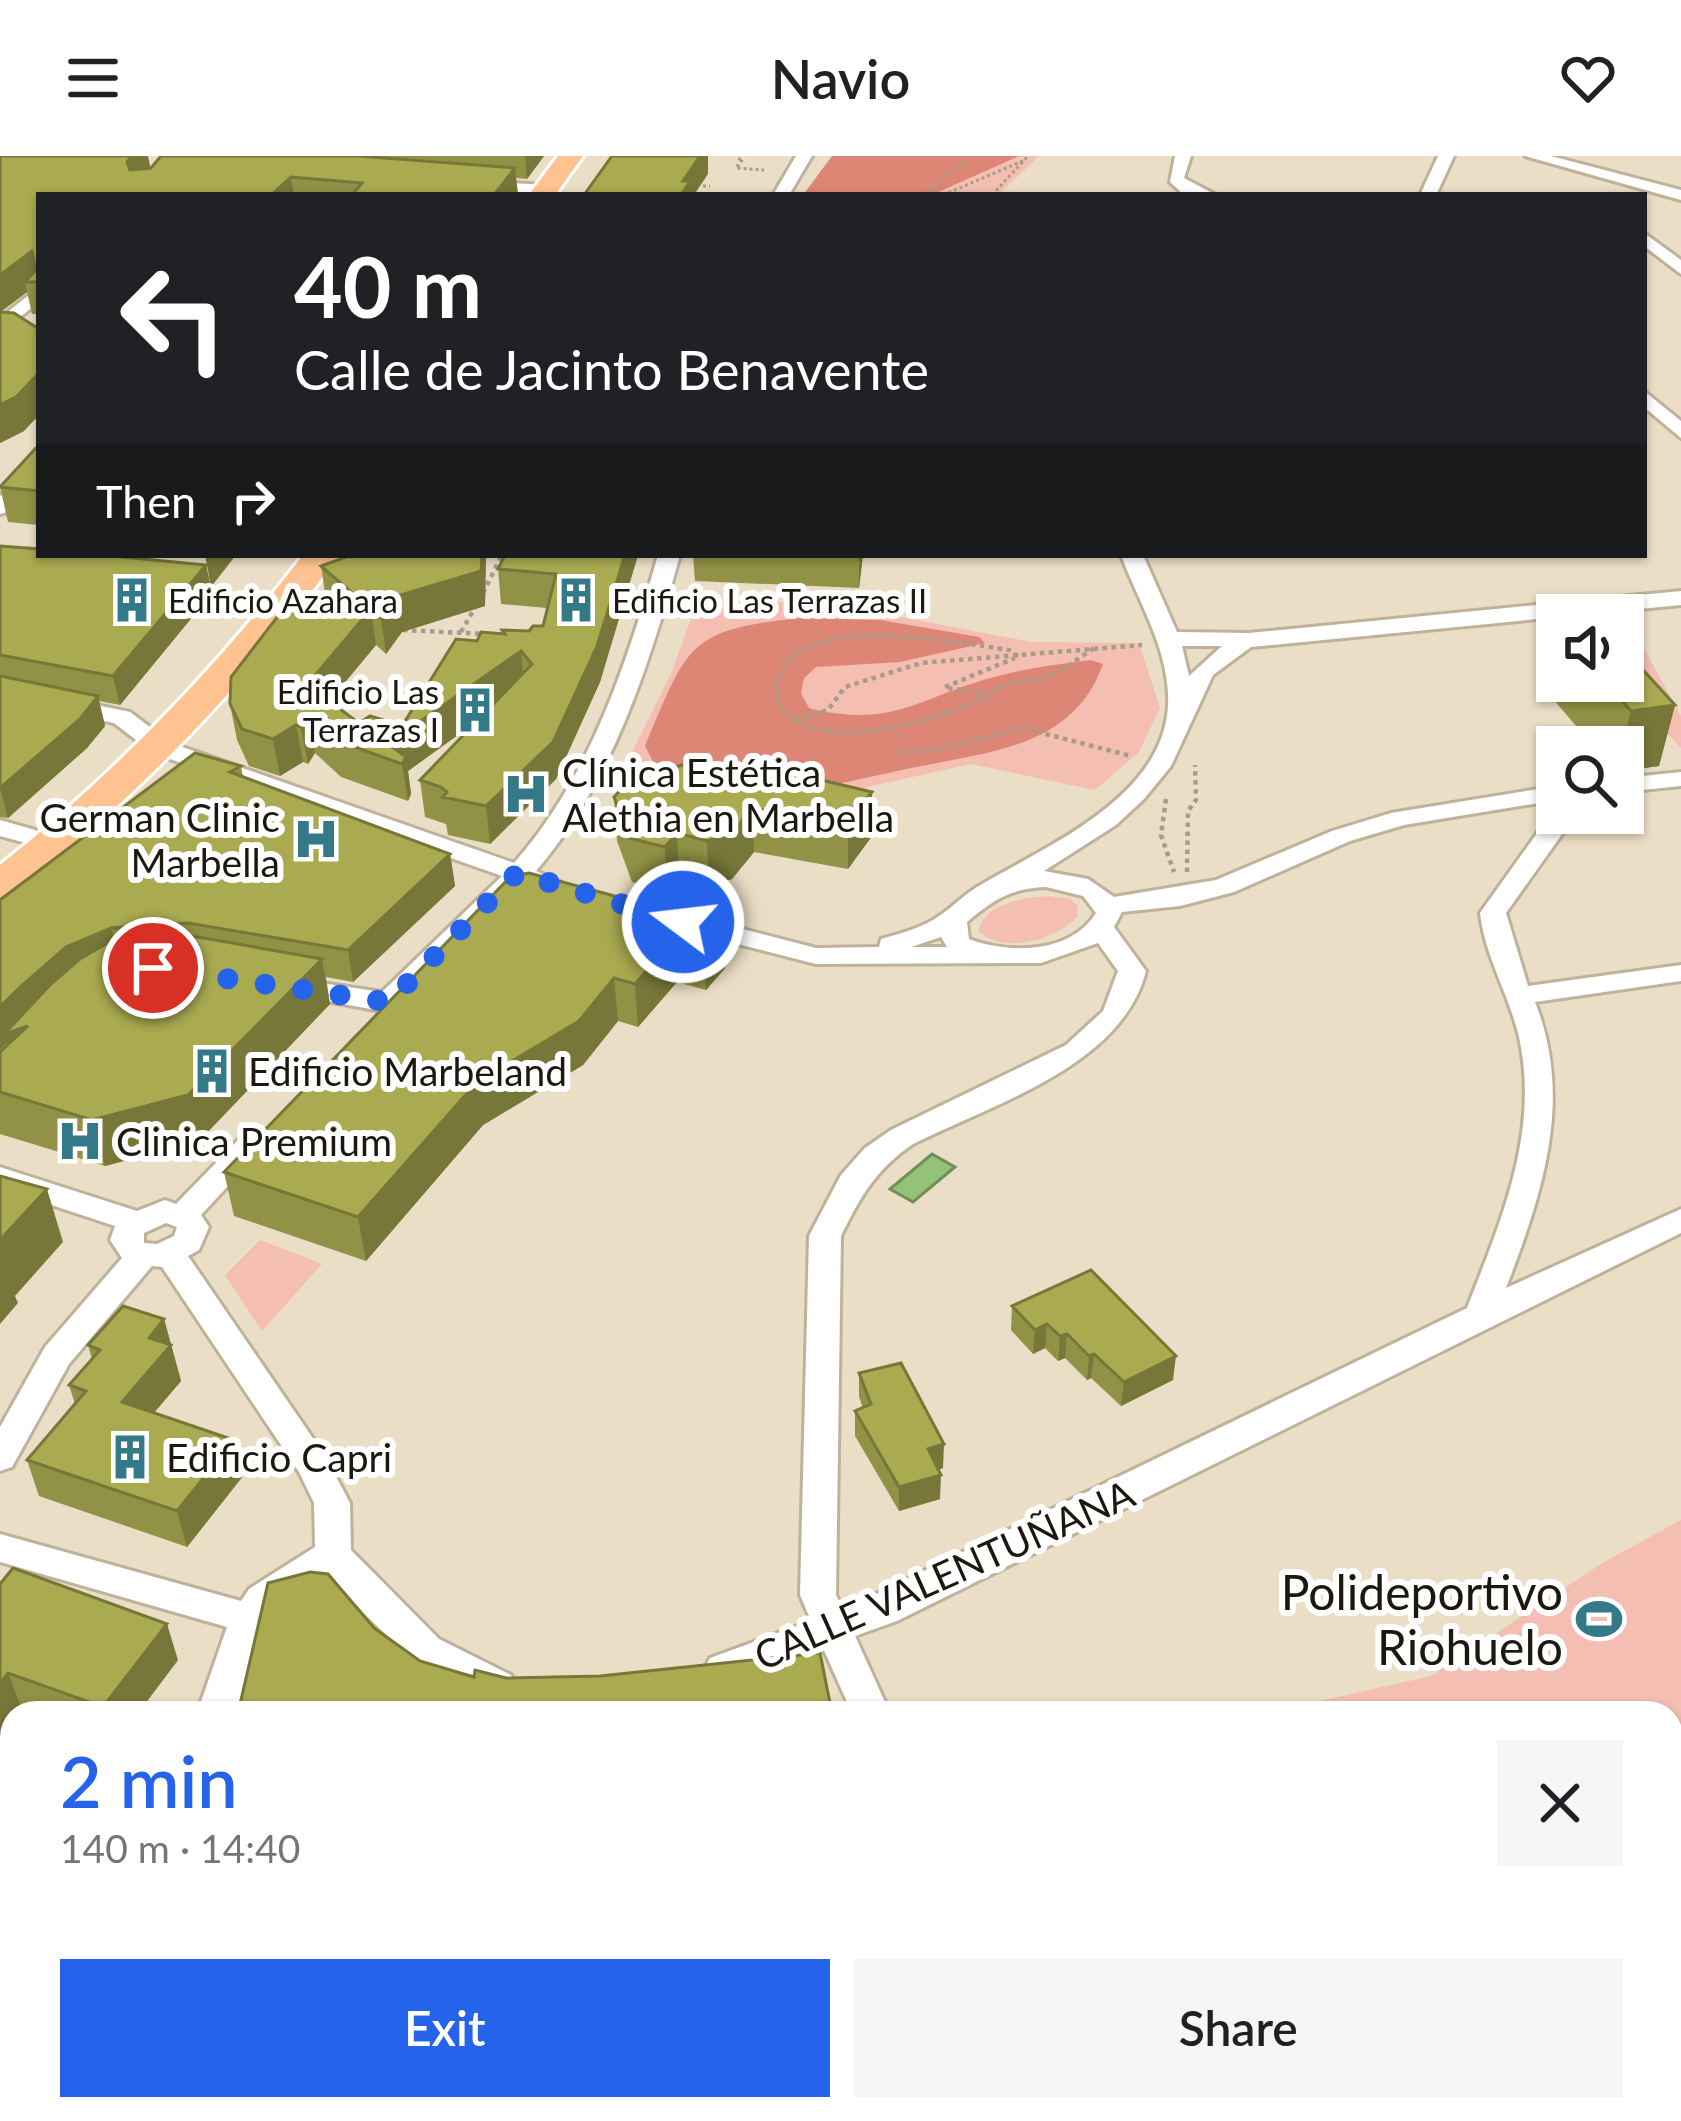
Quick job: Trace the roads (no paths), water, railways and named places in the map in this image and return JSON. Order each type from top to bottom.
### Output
[{"type":"main road","points":[[553,192],[571,156]]},
{"type":"main road","points":[[553,192],[595,156]]},
{"type":"main road","points":[[9,840],[152,738],[282,558]]},
{"type":"main road","points":[[0,886],[152,738],[233,668],[318,558]]},
{"type":"street","points":[[783,192],[804,156]]},
{"type":"street","points":[[1183,156],[1175,179],[1189,192]]},
{"type":"street","points":[[1429,192],[1446,156]]},
{"type":"street","points":[[1534,156],[1681,195]]},
{"type":"street","points":[[457,184],[541,192]]},
{"type":"street","points":[[1647,238],[1668,236]]},
{"type":"street","points":[[1647,241],[1681,269]]},
{"type":"street","points":[[10,331],[36,296]]},
{"type":"street","points":[[1647,401],[1681,432]]},
{"type":"street","points":[[0,508],[36,469]]},
{"type":"street","points":[[356,1036],[517,873],[561,821],[637,654],[668,558]]},
{"type":"street","points":[[1133,558],[1168,641],[1182,718]]},
{"type":"street","points":[[1168,641],[1249,640],[1681,598]]},
{"type":"street","points":[[857,958],[954,919],[999,886],[1094,833],[1169,752],[1203,671],[1224,652],[1249,640]]},
{"type":"street","points":[[0,692],[122,717],[152,738],[580,895]]},
{"type":"street","points":[[1644,783],[1681,779]]},
{"type":"street","points":[[999,886],[1040,881],[1100,908],[1168,900],[1225,886],[1341,836],[1400,818],[1536,796]]},
{"type":"street","points":[[866,1701],[818,1595],[821,1269],[830,1222],[852,1182],[876,1155],[902,1137],[1047,1068],[1076,1051],[1113,1017],[1125,998],[1132,971],[1082,866],[1094,833]]},
{"type":"street","points":[[1480,1315],[1509,1239],[1543,1116],[1536,1048],[1522,995],[1501,953],[1493,913],[1549,834]]},
{"type":"street","points":[[662,916],[794,953],[1015,958],[1049,953],[1100,908]]},
{"type":"street","points":[[954,919],[951,928],[958,944],[986,955]]},
{"type":"street","points":[[1522,995],[1681,973]]},
{"type":"street","points":[[268,983],[389,1002]]},
{"type":"street","points":[[183,1215],[273,1122]]},
{"type":"street","points":[[0,1177],[136,1222]]},
{"type":"street","points":[[0,1458],[57,1356],[156,1255],[192,1234],[190,1220],[183,1215],[155,1213],[136,1222],[126,1240],[156,1255],[313,1465],[332,1503],[333,1554],[396,1625],[442,1664],[472,1679],[536,1694]]},
{"type":"street","name":"CALLE VALENTUÑANA","points":[[694,1675],[740,1666],[834,1632],[1681,1220]]},
{"type":"street","points":[[0,1548],[249,1618]]},
{"type":"street","points":[[220,1701],[249,1618],[262,1598],[333,1554]]},
{"type":"place","name":"Edificio Azahara","points":[[132,600]]},
{"type":"place","name":"Edificio Las Terrazas II","points":[[576,600]]},
{"type":"place","name":"Edificio Las Terrazas I","points":[[475,710]]},
{"type":"place","name":"Clínica Estética Alethia en Marbella","points":[[526,794]]},
{"type":"place","name":"German Clinic Marbella","points":[[316,839]]},
{"type":"place","name":"Edificio Marbeland","points":[[212,1071]]},
{"type":"place","name":"Clinica Premium","points":[[80,1141]]},
{"type":"place","name":"Edificio Capri","points":[[130,1457]]},
{"type":"place","name":"Polideportivo Riohuelo","points":[[1599,1619]]}]
